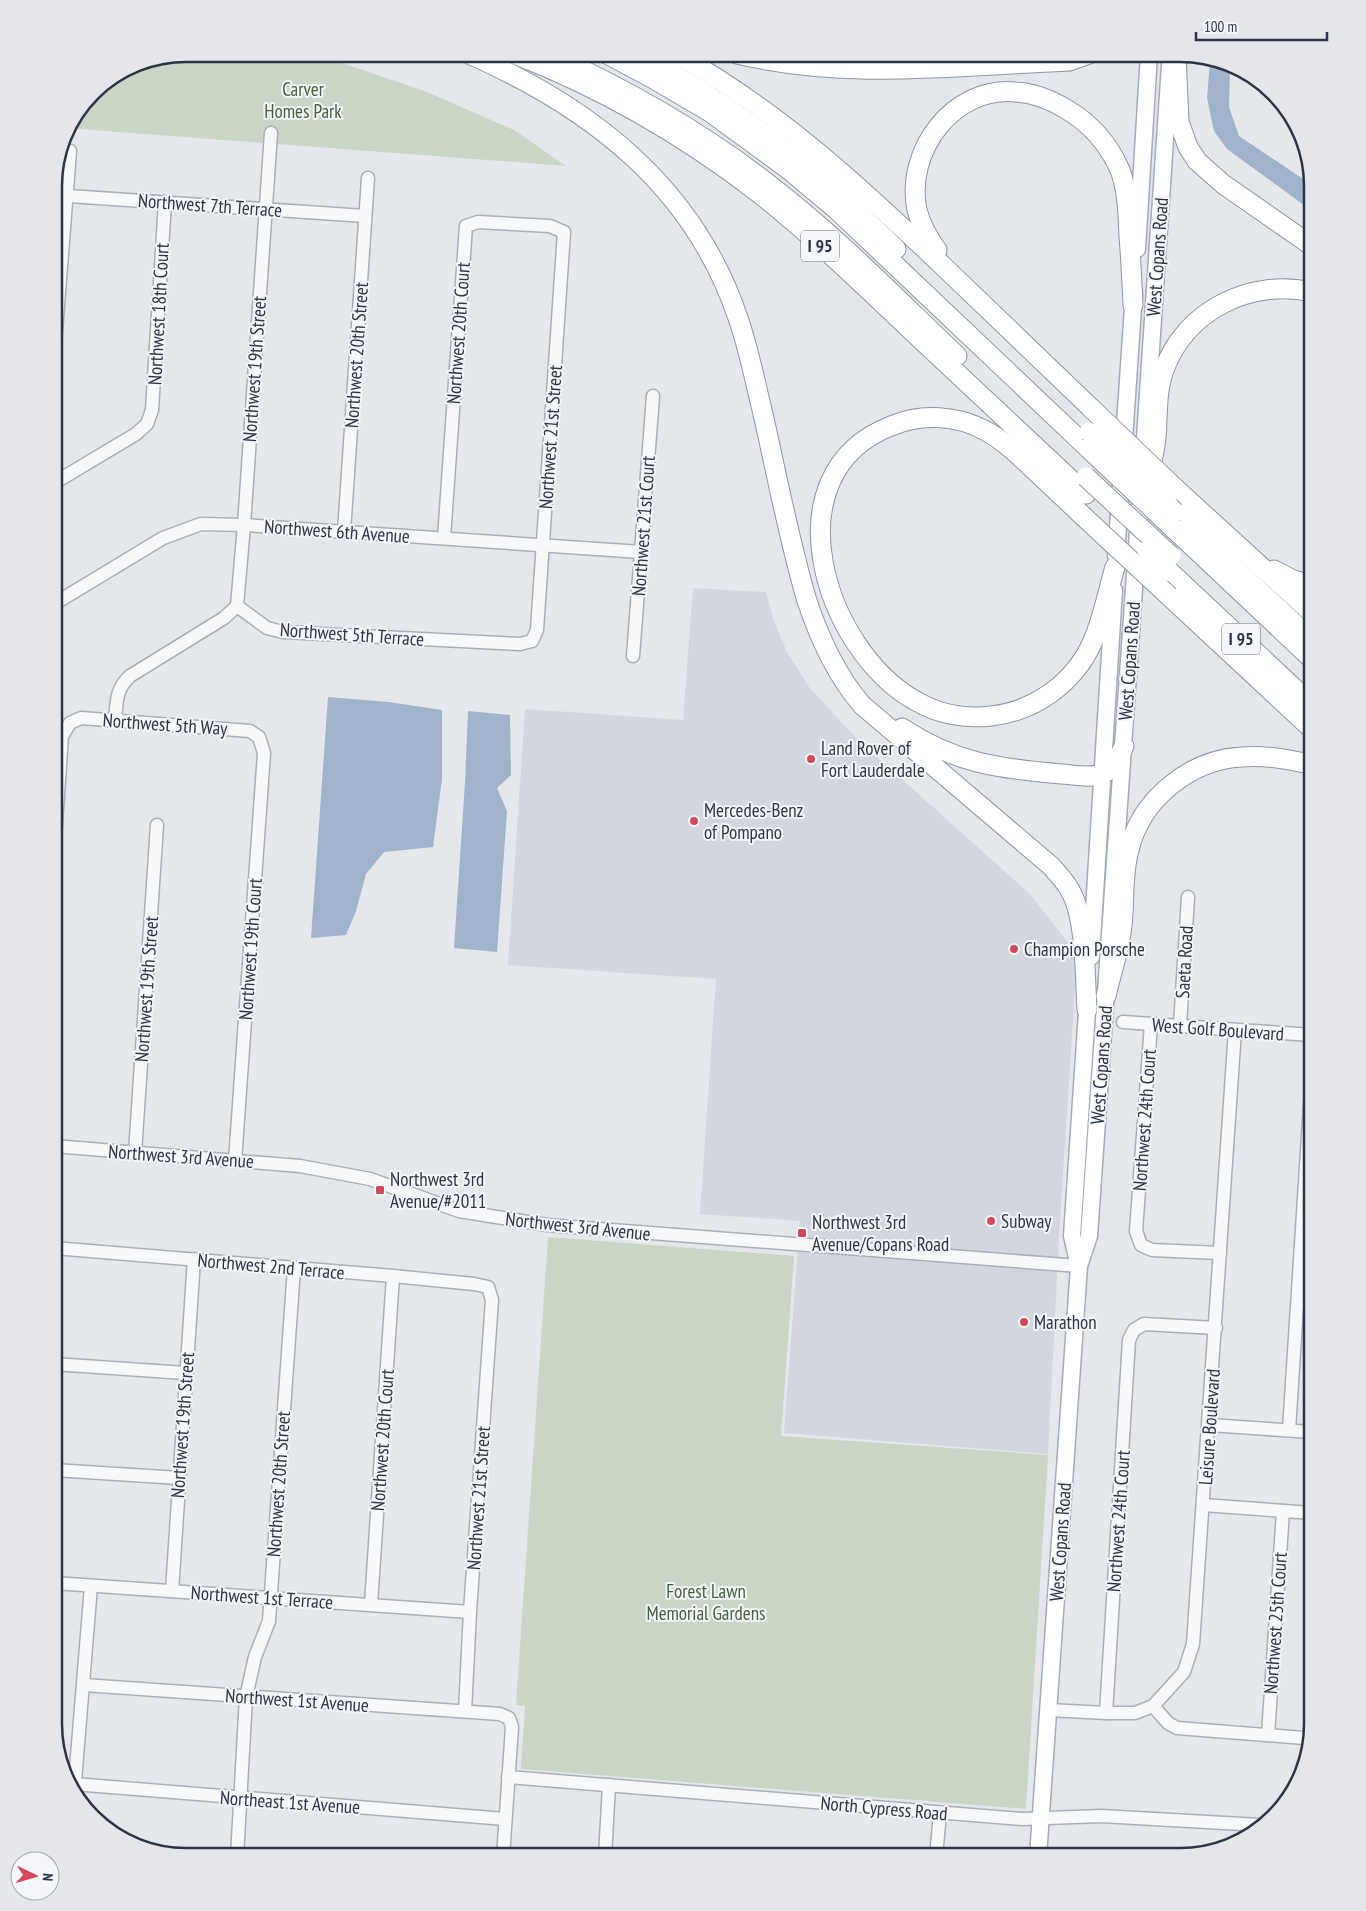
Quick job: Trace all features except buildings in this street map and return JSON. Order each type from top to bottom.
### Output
[{"type":"highway","points":[[487,63],[554,96],[608,134],[646,168],[704,244],[726,286],[743,334],[803,586],[812,617],[826,647],[844,682],[862,705],[1051,866],[1063,880],[1076,902],[1080,919],[1087,1010]]},
{"type":"highway","name":"I 95","points":[[537,63],[602,94],[658,125],[709,158],[760,195],[833,257],[1086,485],[1171,564],[1304,697]]},
{"type":"highway","points":[[568,63],[607,81],[662,112],[716,146],[767,183],[840,245],[1086,485]]},
{"type":"highway","points":[[624,63],[710,112],[788,169],[837,210],[1089,440]]},
{"type":"highway","name":"I 95","points":[[652,63],[725,106],[804,164],[853,206],[1089,440],[1174,520],[1304,633]]},
{"type":"highway","points":[[690,63],[752,102],[827,159],[883,209],[1177,490],[1304,606]]},
{"type":"highway","points":[[789,63],[864,70],[1036,63]]},
{"type":"highway","points":[[1176,63],[1179,122],[1188,147],[1197,161],[1223,184],[1304,240]]},
{"type":"highway","points":[[959,282],[935,249],[920,220],[915,189],[920,161],[926,144],[936,129],[958,108],[984,96],[1002,92],[1016,92],[1052,101],[1076,115],[1098,135],[1113,156],[1122,176],[1128,201],[1133,305]]},
{"type":"highway","points":[[1140,513],[1155,440],[1161,380],[1168,360],[1180,340],[1202,316],[1219,305],[1239,296],[1260,290],[1280,288],[1304,291]]},
{"type":"highway","points":[[1115,567],[1093,640],[1081,662],[1070,676],[1047,696],[1018,710],[988,716],[968,716],[937,710],[917,702],[889,682],[872,663],[849,631],[825,573],[820,540],[823,500],[835,473],[846,458],[876,432],[903,422],[921,418],[958,420],[976,426],[994,435],[1010,447],[1304,722]]},
{"type":"highway","points":[[1174,520],[1304,650]]},
{"type":"highway","points":[[1235,542],[1279,573],[1304,583]]},
{"type":"highway","points":[[1171,564],[1304,680]]},
{"type":"highway","points":[[826,647],[854,685],[877,709],[903,729],[931,745],[961,758],[995,767],[1090,776],[1102,774],[1114,765],[1124,746]]},
{"type":"highway","points":[[1106,996],[1122,928],[1129,849],[1140,823],[1156,799],[1171,785],[1186,775],[1221,760],[1240,756],[1262,756],[1283,758],[1304,763]]},
{"type":"main road","name":"West Copans Road","points":[[1079,1266],[1072,1236],[1148,63]]},
{"type":"main road","name":"West Copans Road","points":[[1039,1848],[1079,1266],[1089,1236],[1169,63]]},
{"type":"street","name":"Northwest 19th Street","points":[[237,606],[271,133]]},
{"type":"street","points":[[63,182],[70,151]]},
{"type":"street","name":"Northwest 20th Street","points":[[344,532],[368,178]]},
{"type":"street","name":"Northwest 7th Terrace","points":[[63,195],[365,216]]},
{"type":"street","name":"Northwest 18th Court","points":[[63,478],[136,434],[147,424],[152,410],[165,202]]},
{"type":"street","name":"Northwest 20th Court","points":[[444,538],[466,226],[478,222],[487,222],[550,226],[564,232]]},
{"type":"street","name":"Northwest 21st Street","points":[[532,641],[537,630],[564,232]]},
{"type":"street","name":"Northwest 21st Court","points":[[633,656],[653,396]]},
{"type":"street","name":"Northwest 6th Avenue","points":[[63,599],[162,538],[201,524],[244,525],[640,552]]},
{"type":"street","points":[[115,721],[118,692],[130,676],[224,618],[237,606]]},
{"type":"street","name":"Northwest 5th Terrace","points":[[237,606],[267,628],[283,632],[520,644],[532,641]]},
{"type":"street","name":"Northwest 5th Way","points":[[63,735],[70,723],[81,718],[250,731],[259,738]]},
{"type":"street","name":"Northwest 19th Court","points":[[235,1161],[264,753],[259,738]]},
{"type":"street","name":"Northwest 19th Street","points":[[135,1153],[157,825]]},
{"type":"street","name":"Saeta Road","points":[[1180,1026],[1188,897]]},
{"type":"street","name":"West Golf Boulevard","points":[[1124,1022],[1304,1034]]},
{"type":"street","name":"Northwest 24th Court","points":[[1151,1024],[1136,1230],[1141,1245],[1152,1250],[1220,1253]]},
{"type":"street","name":"Leisure Boulevard","points":[[1154,1706],[1184,1672],[1193,1644],[1235,1030]]},
{"type":"street","name":"Northwest 3rd Avenue","points":[[62,1147],[300,1166],[370,1179],[459,1211],[547,1226],[1079,1266]]},
{"type":"street","points":[[1289,1430],[1304,1198]]},
{"type":"street","name":"Northwest 2nd Terrace","points":[[62,1249],[393,1276],[488,1287]]},
{"type":"street","name":"Northwest 19th Street","points":[[172,1591],[194,1259]]},
{"type":"street","name":"Northwest 20th Street","points":[[238,1848],[246,1697],[255,1657],[269,1621],[294,1268]]},
{"type":"street","name":"Northwest 20th Court","points":[[371,1604],[393,1276]]},
{"type":"street","name":"Northwest 21st Street","points":[[465,1711],[470,1612],[492,1300],[488,1287]]},
{"type":"street","name":"Northwest 24th Court","points":[[1106,1713],[1129,1340],[1134,1330],[1144,1324],[1216,1328]]},
{"type":"street","points":[[62,1365],[185,1374]]},
{"type":"street","points":[[1209,1425],[1304,1431]]},
{"type":"street","points":[[62,1471],[179,1478]]},
{"type":"street","points":[[1203,1505],[1304,1512]]},
{"type":"street","name":"Northwest 25th Court","points":[[1268,1735],[1283,1511]]},
{"type":"street","name":"Northwest 1st Terrace","points":[[62,1584],[470,1612]]},
{"type":"street","points":[[75,1778],[84,1685],[90,1586]]},
{"type":"street","name":"Northwest 1st Avenue","points":[[84,1685],[500,1714],[508,1718],[512,1727],[508,1777]]},
{"type":"street","points":[[1049,1710],[1135,1713],[1154,1706],[1168,1723],[1177,1728],[1302,1738]]},
{"type":"street","points":[[503,1848],[508,1777]]},
{"type":"street","name":"North Cypress Road","points":[[508,1777],[940,1813],[1041,1819],[1061,1816],[1101,1816],[1253,1825]]},
{"type":"street","points":[[606,1848],[609,1785]]},
{"type":"street","name":"Northeast 1st Avenue","points":[[81,1789],[505,1818]]},
{"type":"street","points":[[937,1848],[940,1813]]},
{"type":"shaded area","points":[[693,588],[766,592],[774,621],[787,652],[809,687],[857,739],[1029,893],[1077,954],[1059,1238],[1048,1454],[784,1433],[800,1221],[700,1214],[716,979],[508,965],[525,709],[683,720]]},
{"type":"green space","name":"Carver Homes Park","points":[[178,63],[342,63],[427,92],[514,130],[566,166],[77,129],[88,111],[111,88],[132,75],[162,65]]},
{"type":"green space","name":"Forest Lawn Memorial Gardens","points":[[548,1237],[794,1256],[781,1436],[1048,1455],[1026,1809],[521,1769],[525,1706],[516,1705]]},
{"type":"water","points":[[1210,66],[1230,73],[1229,107],[1239,136],[1303,179],[1304,205],[1227,149],[1214,131],[1207,98]]},
{"type":"water","points":[[328,697],[389,702],[442,710],[442,779],[433,847],[384,852],[366,874],[356,911],[346,935],[311,938]]},
{"type":"water","points":[[468,711],[510,715],[511,775],[497,788],[507,811],[497,952],[454,948]]},
{"type":"place","name":"Land Rover of Fort Lauderdale","points":[[811,759]]},
{"type":"place","name":"Mercedes-Benz of Pompano","points":[[694,821]]},
{"type":"place","name":"Champion Porsche","points":[[1014,949]]},
{"type":"place","name":"Northwest 3rd Avenue/#2011","points":[[380,1190]]},
{"type":"place","name":"Subway","points":[[991,1221]]},
{"type":"place","name":"Northwest 3rd Avenue/Copans Road","points":[[802,1233]]},
{"type":"place","name":"Marathon","points":[[1024,1322]]}]
